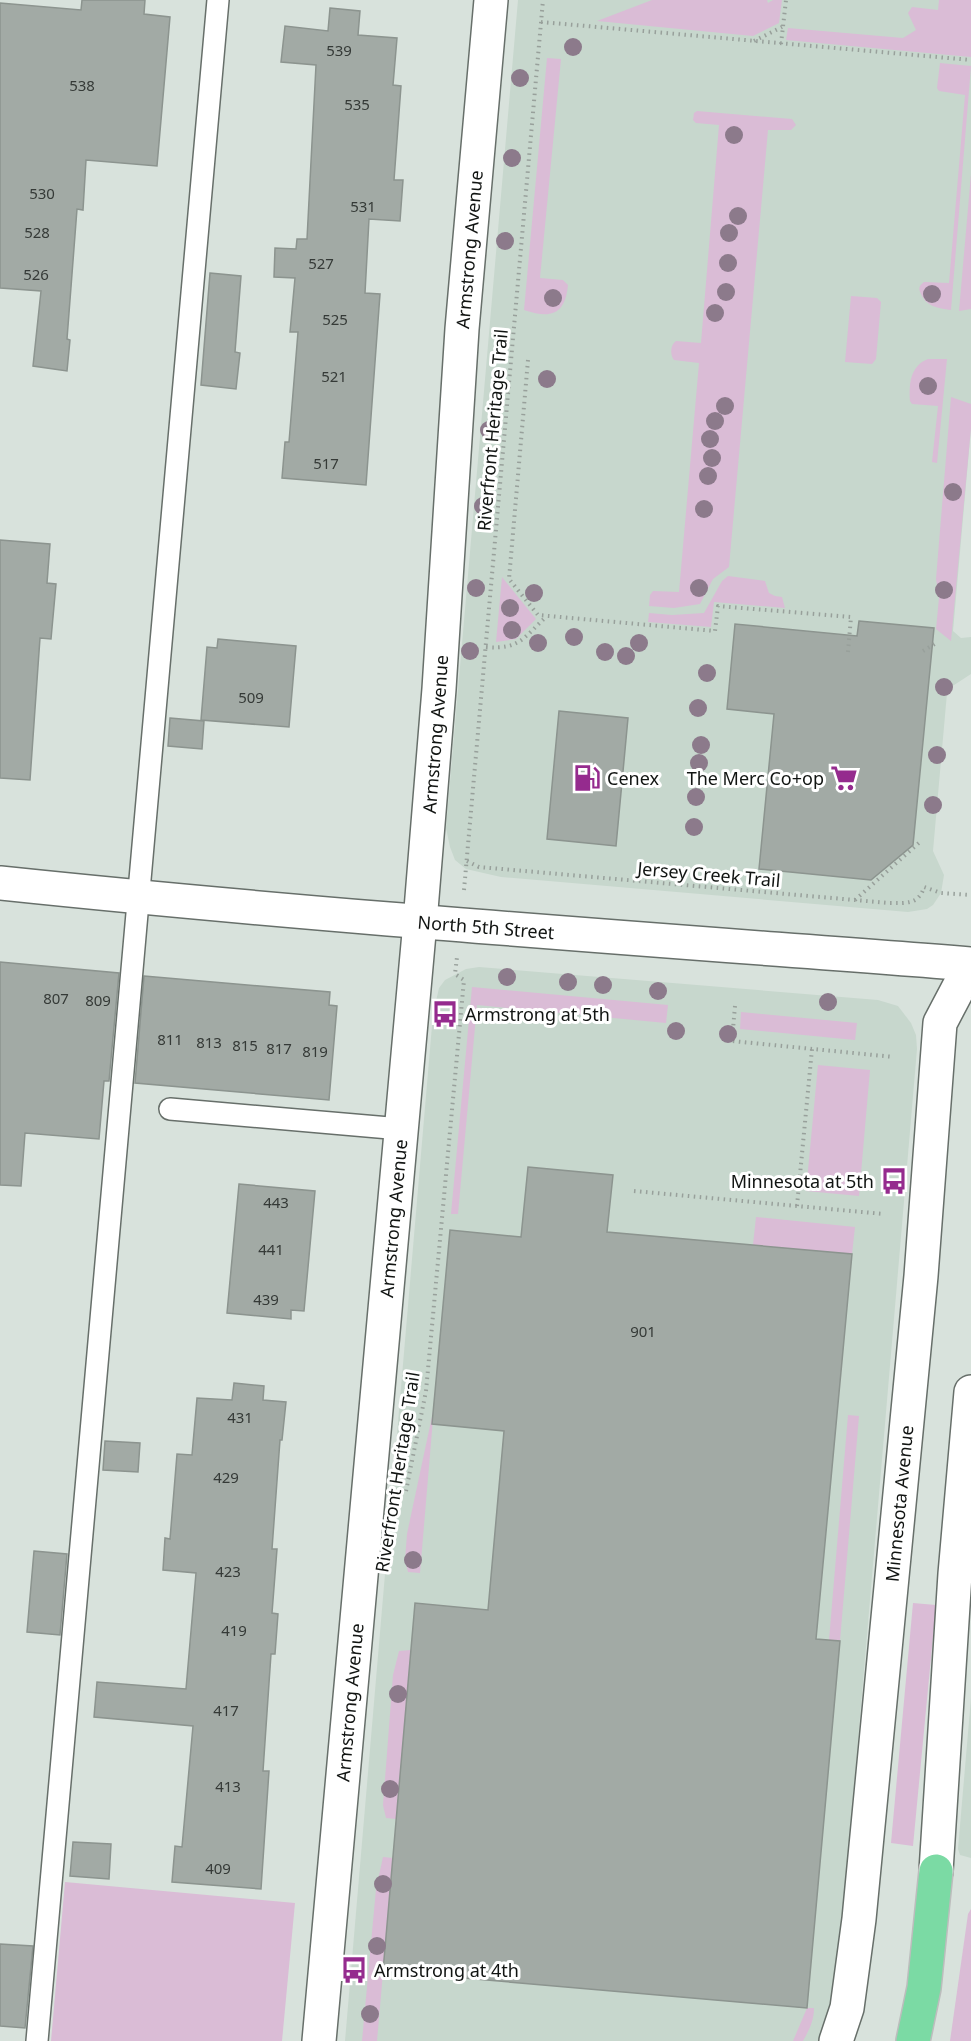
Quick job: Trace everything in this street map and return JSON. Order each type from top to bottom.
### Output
[{"type":"highway","points":[[913,2041],[924,1988],[936,1871]]},
{"type":"main road","name":"Armstrong Avenue","points":[[319,2041],[420,922],[439,689],[462,329],[491,0]]},
{"type":"main road","name":"North 5th Street","points":[[0,883],[139,898],[420,922],[971,964]]},
{"type":"main road","name":"Minnesota Avenue","points":[[836,2041],[847,2008],[859,1919],[921,1276],[940,1023],[960,985],[971,976]]},
{"type":"main road","points":[[936,1871],[955,1574],[971,1392]]},
{"type":"lane","points":[[37,2041],[218,0]]},
{"type":"lane","points":[[170,1109],[401,1129]]},
{"type":"path","name":"Riverfront Heritage Trail","points":[[466,869],[543,0]]},
{"type":"path","points":[[781,44],[786,0]]},
{"type":"path","points":[[541,22],[971,60]]},
{"type":"path","points":[[753,41],[782,27]]},
{"type":"path","points":[[528,360],[509,579],[538,615],[716,632],[718,606],[851,617],[848,652]]},
{"type":"path","points":[[486,647],[500,648],[517,644],[547,615]]},
{"type":"path","points":[[923,651],[936,642]]},
{"type":"path","points":[[854,900],[921,842]]},
{"type":"path","name":"Jersey Creek Trail","points":[[467,861],[479,867],[854,900],[909,903],[919,898],[924,887],[941,893],[971,895]]},
{"type":"path","name":"Riverfront Heritage Trail","points":[[404,1502],[426,1391],[464,980],[455,974]]},
{"type":"path","points":[[735,1006],[732,1041],[894,1057]]},
{"type":"path","points":[[797,1206],[812,1049]]},
{"type":"path","points":[[634,1191],[884,1214]]},
{"type":"shaded area","points":[[518,0],[971,0],[971,428],[953,631],[961,638],[971,637],[971,674],[951,687],[947,693],[933,851],[944,875],[941,893],[933,905],[927,909],[908,912],[501,877],[466,869],[455,860],[446,828]]},
{"type":"shaded area","points":[[652,0],[767,0],[768,3],[773,0],[782,0],[779,23],[753,36],[597,21]]},
{"type":"shaded area","points":[[939,0],[971,0],[971,57],[786,40],[788,28],[903,38],[916,30],[908,13],[912,7],[938,10]]},
{"type":"shaded area","points":[[547,58],[561,59],[540,278],[563,280],[568,285],[564,303],[560,308],[549,314],[542,314],[524,310]]},
{"type":"shaded area","points":[[940,63],[971,66],[951,310],[930,304],[923,298],[919,289],[924,282],[949,283],[965,95],[939,91],[937,88]]},
{"type":"shaded area","points":[[697,111],[792,119],[796,125],[791,130],[768,130],[729,567],[713,579],[700,604],[674,608],[649,606],[650,595],[653,591],[679,592],[699,363],[674,360],[671,350],[676,341],[701,343],[719,125],[696,123],[693,120],[694,113]]},
{"type":"shaded area","points":[[971,174],[971,309],[959,311]]},
{"type":"shaded area","points":[[851,296],[877,298],[881,302],[876,359],[872,364],[845,362]]},
{"type":"shaded area","points":[[928,359],[947,359],[937,463],[932,462],[938,406],[912,404],[910,401],[914,371],[917,366]]},
{"type":"shaded area","points":[[951,397],[971,404],[971,428],[951,641],[936,629],[939,598],[936,579]]},
{"type":"shaded area","points":[[728,576],[765,581],[769,593],[782,597],[785,608],[714,602],[711,627],[648,622],[649,613],[672,615],[704,613],[722,581]]},
{"type":"shaded area","points":[[502,577],[536,619],[516,639],[496,642]]},
{"type":"shaded area","points":[[479,967],[878,1000],[898,1006],[911,1023],[916,1035],[917,1049],[838,1975],[830,2009],[818,2041],[345,2041],[433,1014],[439,988],[445,980],[466,969]]},
{"type":"shaded area","points":[[472,987],[668,1005],[666,1023],[477,1005],[458,1214],[451,1214]]},
{"type":"shaded area","points":[[741,1012],[857,1023],[855,1040],[740,1029]]},
{"type":"shaded area","points":[[818,1065],[870,1070],[859,1196],[806,1191]]},
{"type":"shaded area","points":[[756,1217],[855,1227],[852,1254],[753,1245]]},
{"type":"shaded area","points":[[434,1407],[420,1573],[408,1572],[405,1560],[407,1534]]},
{"type":"shaded area","points":[[848,1415],[859,1416],[840,1641],[829,1640]]},
{"type":"shaded area","points":[[913,1603],[936,1605],[913,1846],[891,1843]]},
{"type":"shaded area","points":[[411,1650],[396,1819],[386,1818],[383,1805],[393,1675],[399,1651]]},
{"type":"shaded area","points":[[971,1698],[971,1858],[960,1855],[958,1849]]},
{"type":"shaded area","points":[[383,1857],[393,1858],[377,2041],[362,2041],[376,1889]]},
{"type":"shaded area","points":[[65,1882],[295,1903],[282,2041],[51,2041]]},
{"type":"shaded area","points":[[971,1909],[971,2041],[950,2041],[968,1914]]},
{"type":"shaded area","points":[[807,2008],[814,2008],[809,2029],[803,2041],[793,2041]]},
{"type":"building","points":[[82,0],[145,0],[144,14],[170,17],[157,166],[86,160],[83,210],[77,209],[67,339],[70,340],[67,371],[33,366],[41,291],[0,288],[0,3],[81,10]]},
{"type":"building","points":[[330,8],[360,11],[358,35],[397,38],[393,85],[401,86],[394,180],[403,180],[400,221],[369,219],[365,293],[380,294],[366,485],[282,478],[285,442],[289,442],[298,332],[290,332],[295,278],[274,277],[275,248],[296,249],[297,239],[307,239],[316,65],[281,62],[285,26],[328,31]]},
{"type":"building","points":[[210,273],[241,276],[235,352],[240,353],[236,389],[201,385]]},
{"type":"building","points":[[0,540],[50,544],[47,583],[56,584],[51,639],[40,638],[30,780],[0,778]]},
{"type":"building","name":"The Merc Co+op","points":[[859,621],[934,628],[913,845],[871,880],[759,869],[774,714],[727,709],[735,624],[857,636]]},
{"type":"building","points":[[218,639],[296,646],[289,727],[201,720],[207,647],[217,648]]},
{"type":"building","name":"Cenex","points":[[559,711],[628,718],[616,846],[547,839]]},
{"type":"building","points":[[170,718],[204,721],[202,749],[168,746]]},
{"type":"building","points":[[0,962],[119,973],[109,1081],[104,1081],[99,1139],[25,1133],[21,1186],[0,1185]]},
{"type":"building","points":[[144,976],[330,992],[329,1005],[337,1006],[329,1100],[135,1083]]},
{"type":"building","points":[[528,1167],[613,1175],[607,1232],[852,1254],[816,1639],[840,1641],[807,2008],[383,1971],[415,1603],[488,1610],[504,1431],[432,1424],[450,1230],[521,1237]]},
{"type":"building","points":[[239,1184],[315,1191],[304,1311],[291,1310],[291,1319],[227,1313]]},
{"type":"building","points":[[234,1383],[264,1386],[263,1400],[286,1402],[282,1440],[280,1440],[272,1549],[277,1549],[272,1613],[278,1614],[275,1654],[271,1654],[263,1771],[269,1771],[261,1889],[172,1882],[175,1846],[182,1847],[193,1726],[94,1717],[97,1682],[186,1689],[196,1573],[163,1570],[165,1538],[170,1539],[177,1454],[192,1455],[197,1398],[232,1400]]},
{"type":"building","points":[[105,1441],[140,1443],[138,1472],[103,1470]]},
{"type":"building","points":[[34,1551],[67,1554],[60,1635],[27,1632]]},
{"type":"building","points":[[73,1842],[111,1844],[109,1879],[70,1876]]},
{"type":"building","points":[[0,1944],[33,1946],[25,2028],[0,2026]]},
{"type":"place","name":"Cenex","points":[[587,778]]},
{"type":"place","name":"The Merc Co+op","points":[[844,778]]},
{"type":"place","name":"Armstrong at 5th","points":[[445,1014]]},
{"type":"place","name":"Minnesota at 5th","points":[[894,1181]]},
{"type":"place","name":"Armstrong at 4th","points":[[354,1970]]}]
